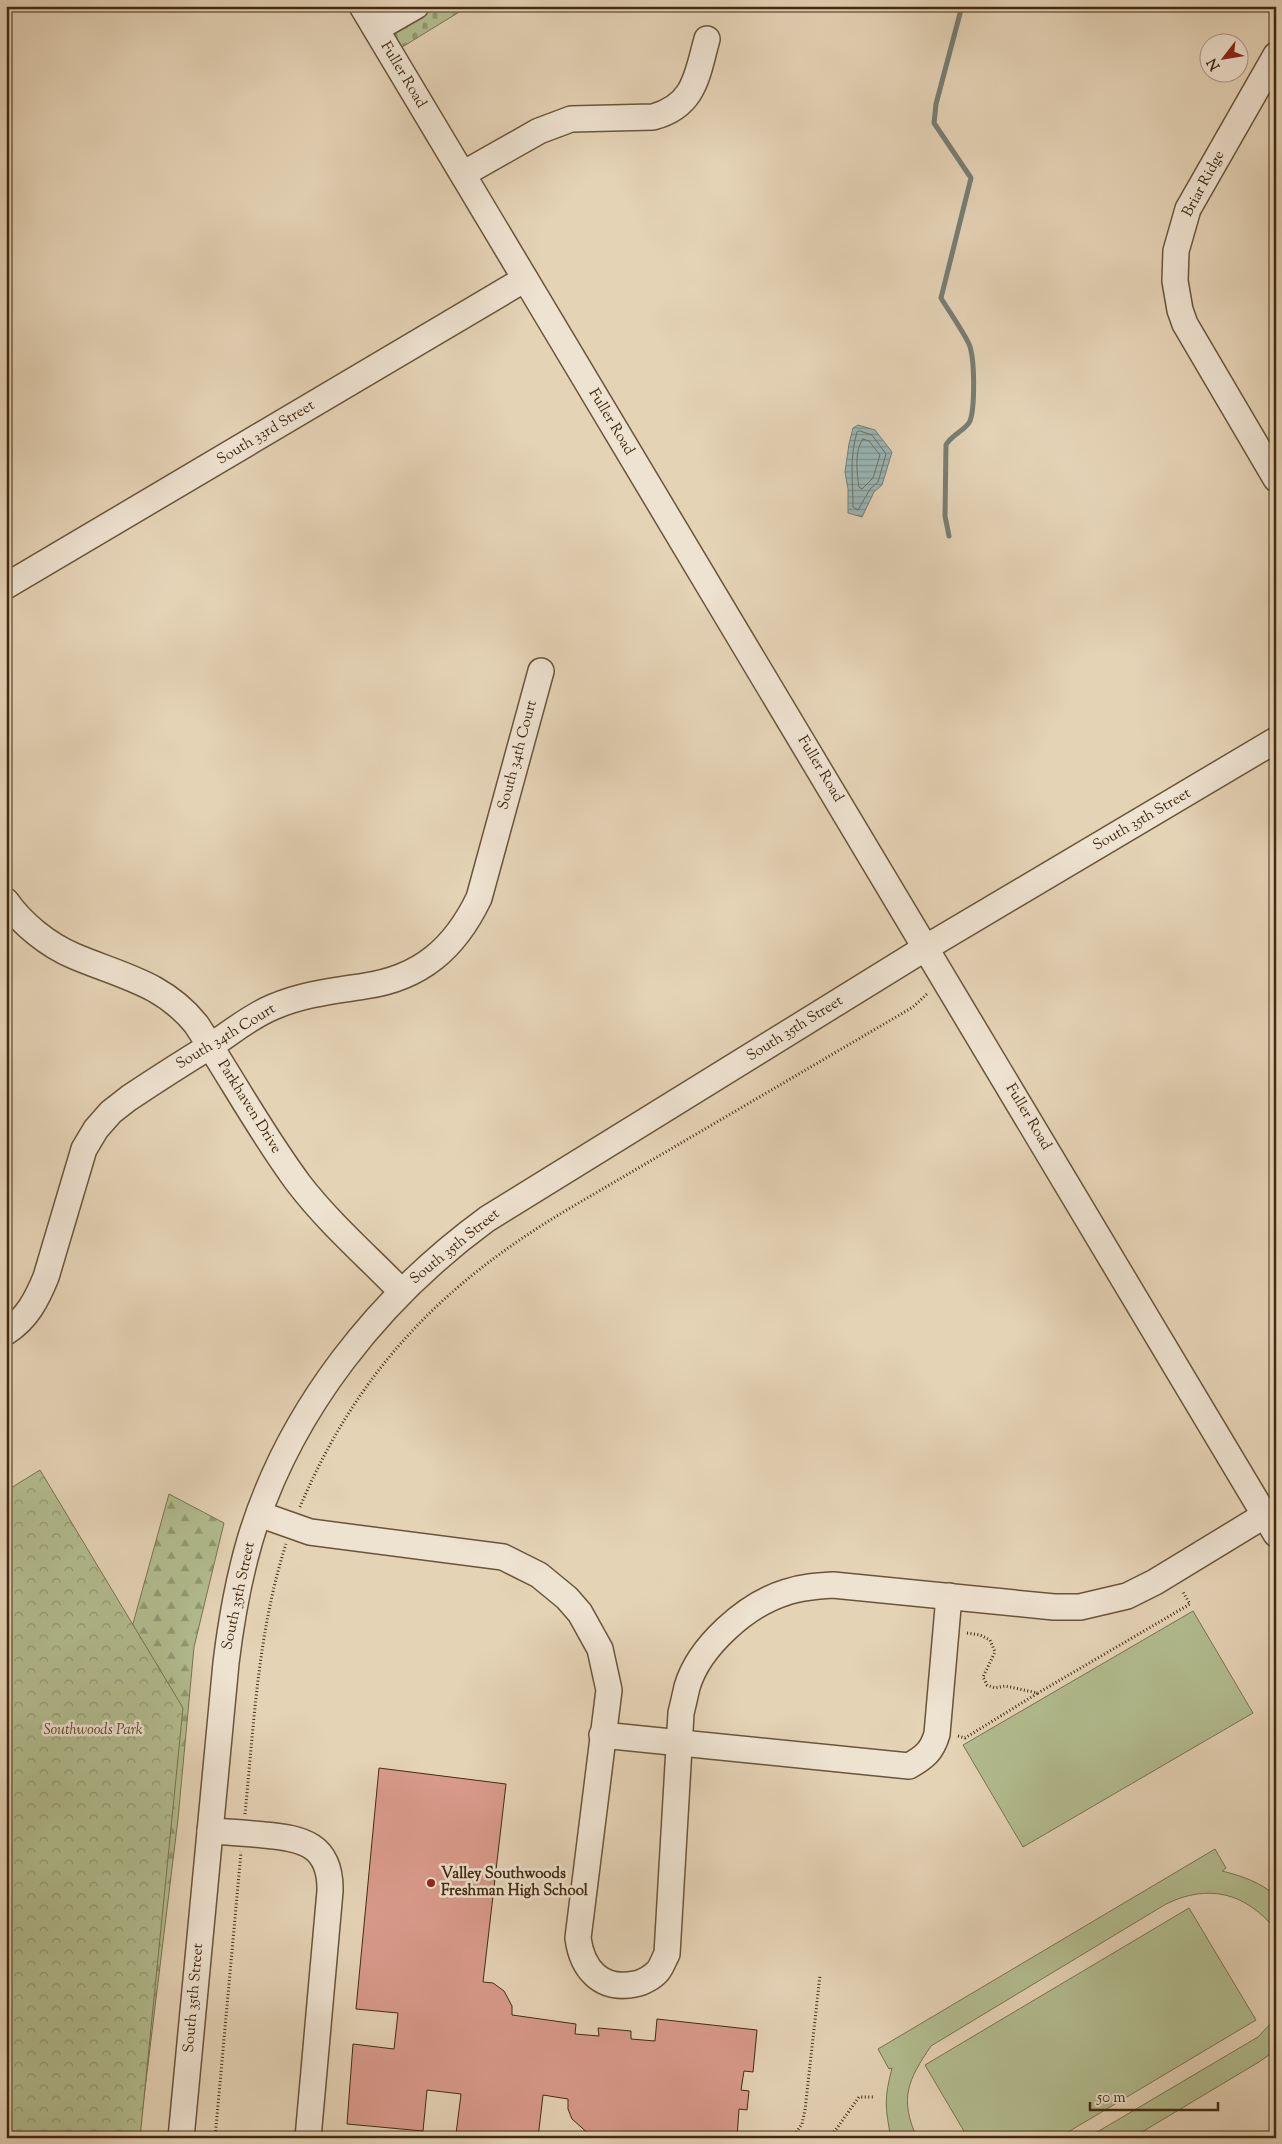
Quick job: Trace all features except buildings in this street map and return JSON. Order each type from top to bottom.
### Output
[{"type":"street","name":"Fuller Road","points":[[362,6],[1270,1524]]},
{"type":"street","points":[[376,29],[416,6]]},
{"type":"street","points":[[463,174],[539,131],[570,120],[653,117],[664,114],[679,106],[694,85],[707,39]]},
{"type":"street","name":"Briar Ridge","points":[[1276,56],[1188,209],[1176,251],[1175,281],[1180,310],[1185,324],[1276,479]]},
{"type":"street","name":"South 33rd Street","points":[[6,586],[525,279]]},
{"type":"street","name":"South 34th Court","points":[[6,1332],[27,1313],[38,1296],[46,1277],[77,1168],[84,1150],[96,1129],[111,1112],[129,1098],[256,1015],[299,997],[390,981],[413,972],[434,958],[454,940],[468,921],[479,898],[541,670]]},
{"type":"street","name":"South 35th Street","points":[[181,2138],[231,1624],[243,1563],[259,1514],[280,1466],[316,1400],[344,1358],[376,1318],[401,1291],[468,1232],[507,1206],[926,947],[1276,740]]},
{"type":"street","name":"Parkhaven Drive","points":[[6,900],[26,923],[47,941],[72,956],[147,984],[183,1008],[210,1046],[268,1140],[300,1185],[334,1224],[401,1291]]},
{"type":"street","points":[[259,1514],[291,1527],[318,1533],[503,1557],[539,1575],[572,1603],[580,1613],[600,1650],[609,1690],[578,1938],[580,1955],[589,1970],[604,1982],[620,1987],[640,1983],[657,1971],[667,1954],[681,1713],[688,1686],[696,1669],[721,1634],[761,1604],[786,1592],[808,1587],[833,1585],[1054,1607],[1080,1607],[1127,1596],[1270,1524]]},
{"type":"street","points":[[602,1735],[909,1766],[923,1758],[932,1749],[936,1734],[949,1596]]},
{"type":"street","points":[[210,1831],[292,1837],[304,1842],[318,1853],[328,1868],[330,1892],[308,2138]]},
{"type":"path","points":[[215,2138],[261,1649],[276,1575],[291,1527],[322,1459],[358,1398],[382,1364],[425,1317],[477,1271],[510,1246],[820,1060],[913,1007],[927,994]]},
{"type":"path","points":[[950,1734],[965,1738],[1190,1604],[1183,1592]]},
{"type":"path","points":[[959,1632],[980,1635],[990,1640],[995,1652],[983,1677],[987,1685],[995,1688],[1005,1686],[1038,1693]]},
{"type":"path","points":[[792,2138],[802,2124],[805,2110],[820,1975]]},
{"type":"path","points":[[830,2138],[859,2096],[874,2097]]},
{"type":"green space","points":[[373,6],[469,6],[399,49]]},
{"type":"green space","name":"Southwoods Park","points":[[40,1470],[183,1708],[140,2138],[6,2138],[6,1491]]},
{"type":"green space","points":[[169,1494],[224,1523],[194,1647],[178,1819],[139,2138],[6,2138],[124,1656]]},
{"type":"green space","points":[[1193,1611],[1253,1713],[1023,1847],[963,1745]]},
{"type":"green space","points":[[1215,1849],[1226,1868],[1222,1871],[1250,1880],[1276,1896],[1276,1930],[1252,1907],[1226,1895],[1212,1893],[1197,1894],[1166,1904],[931,2046],[912,2080],[907,2100],[911,2124],[917,2138],[891,2138],[886,2103],[892,2068],[889,2069],[878,2049]]},
{"type":"green space","points":[[1189,1908],[1256,2020],[1058,2138],[968,2138],[925,2065]]},
{"type":"green space","points":[[1276,2014],[1276,2050],[1259,2062],[1132,2138],[1087,2138],[1258,2037],[1272,2022]]},
{"type":"water","points":[[858,425],[875,430],[892,452],[882,485],[874,492],[862,517],[848,513],[848,489],[845,472],[853,428]]},
{"type":"waterway","points":[[949,536],[945,516],[946,445],[970,421],[974,382],[969,344],[941,298],[971,178],[934,123],[936,104],[962,6]]},
{"type":"place","name":"Valley Southwoods Freshman High School","points":[[431,1883]]}]
